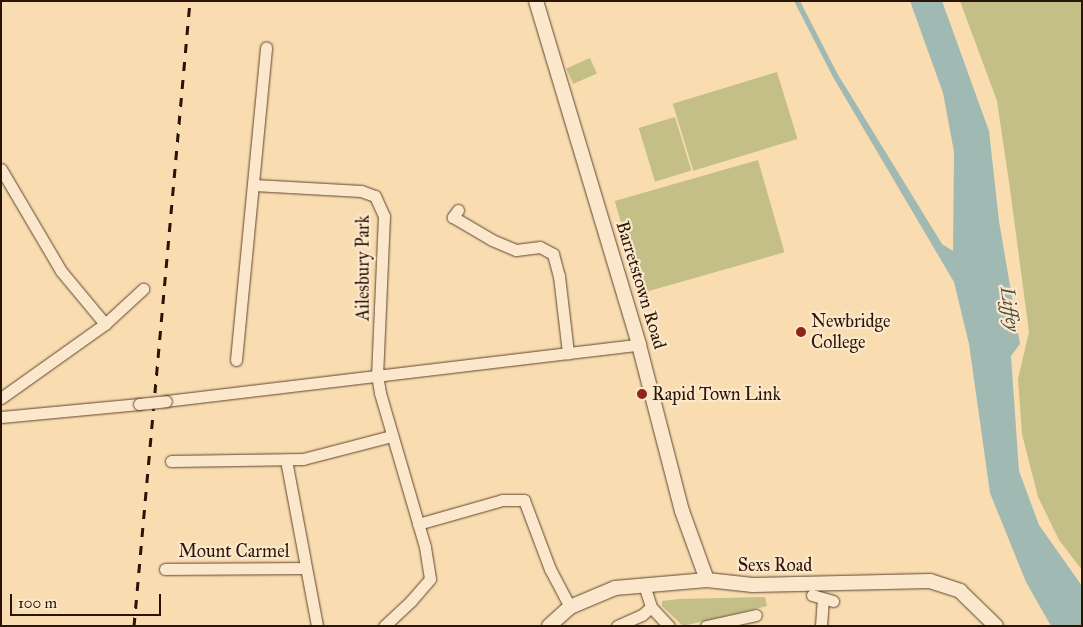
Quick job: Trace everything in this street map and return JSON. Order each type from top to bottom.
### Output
[{"type":"street","name":"Barretstown Road","points":[[536,1],[640,345],[682,511],[707,580]]},
{"type":"street","points":[[236,360],[266,47]]},
{"type":"street","points":[[1,168],[61,271],[105,324]]},
{"type":"street","name":"Ailesbury Park","points":[[254,185],[353,190],[375,196],[384,216],[378,374]]},
{"type":"street","points":[[458,210],[453,217],[492,240],[516,250],[540,247],[553,254],[559,276],[568,353]]},
{"type":"street","points":[[1,398],[105,324],[143,289]]},
{"type":"street","points":[[1,417],[166,401],[378,374],[640,345]]},
{"type":"street","points":[[378,374],[391,436],[418,524],[430,579],[417,596],[384,626]]},
{"type":"street","points":[[171,461],[286,460],[332,454],[391,436]]},
{"type":"street","name":"Mount Carmel","points":[[286,460],[303,544],[304,568],[317,626]]},
{"type":"street","points":[[418,524],[502,500],[524,500],[550,569],[570,607]]},
{"type":"street","name":"Mount Carmel","points":[[165,569],[304,568]]},
{"type":"street","name":"Sexs Road","points":[[549,626],[570,607],[614,588],[707,580],[753,585],[930,581],[960,591],[996,626]]},
{"type":"street","points":[[644,585],[650,607],[669,626]]},
{"type":"street","points":[[821,626],[823,599]]},
{"type":"street","points":[[616,626],[642,615],[650,607]]},
{"type":"street","points":[[706,626],[756,615]]},
{"type":"shaded area","points":[[960,1],[1082,1],[1082,570],[1059,540],[1038,497],[1022,434],[1018,379],[1029,332],[1010,189],[997,101]]},
{"type":"shaded area","points":[[590,58],[597,74],[573,84],[566,69]]},
{"type":"shaded area","points":[[777,72],[797,139],[693,171],[673,104]]},
{"type":"shaded area","points":[[675,117],[691,171],[655,182],[639,128]]},
{"type":"shaded area","points":[[758,160],[784,252],[641,293],[615,201]]},
{"type":"shaded area","points":[[765,597],[767,606],[683,626],[662,606],[662,601],[679,599]]},
{"type":"water","name":"Liffey","points":[[794,1],[800,1],[837,73],[942,244],[953,251],[954,152],[943,93],[910,1],[942,1],[989,131],[999,221],[1020,344],[1011,356],[1019,471],[1039,525],[1082,586],[1082,626],[1051,626],[1026,582],[990,493],[969,344],[954,282],[833,77]]},
{"type":"railway","points":[[134,626],[190,1]]},
{"type":"place","name":"Newbridge College","points":[[801,332]]},
{"type":"place","name":"Rapid Town Link","points":[[642,394]]}]
